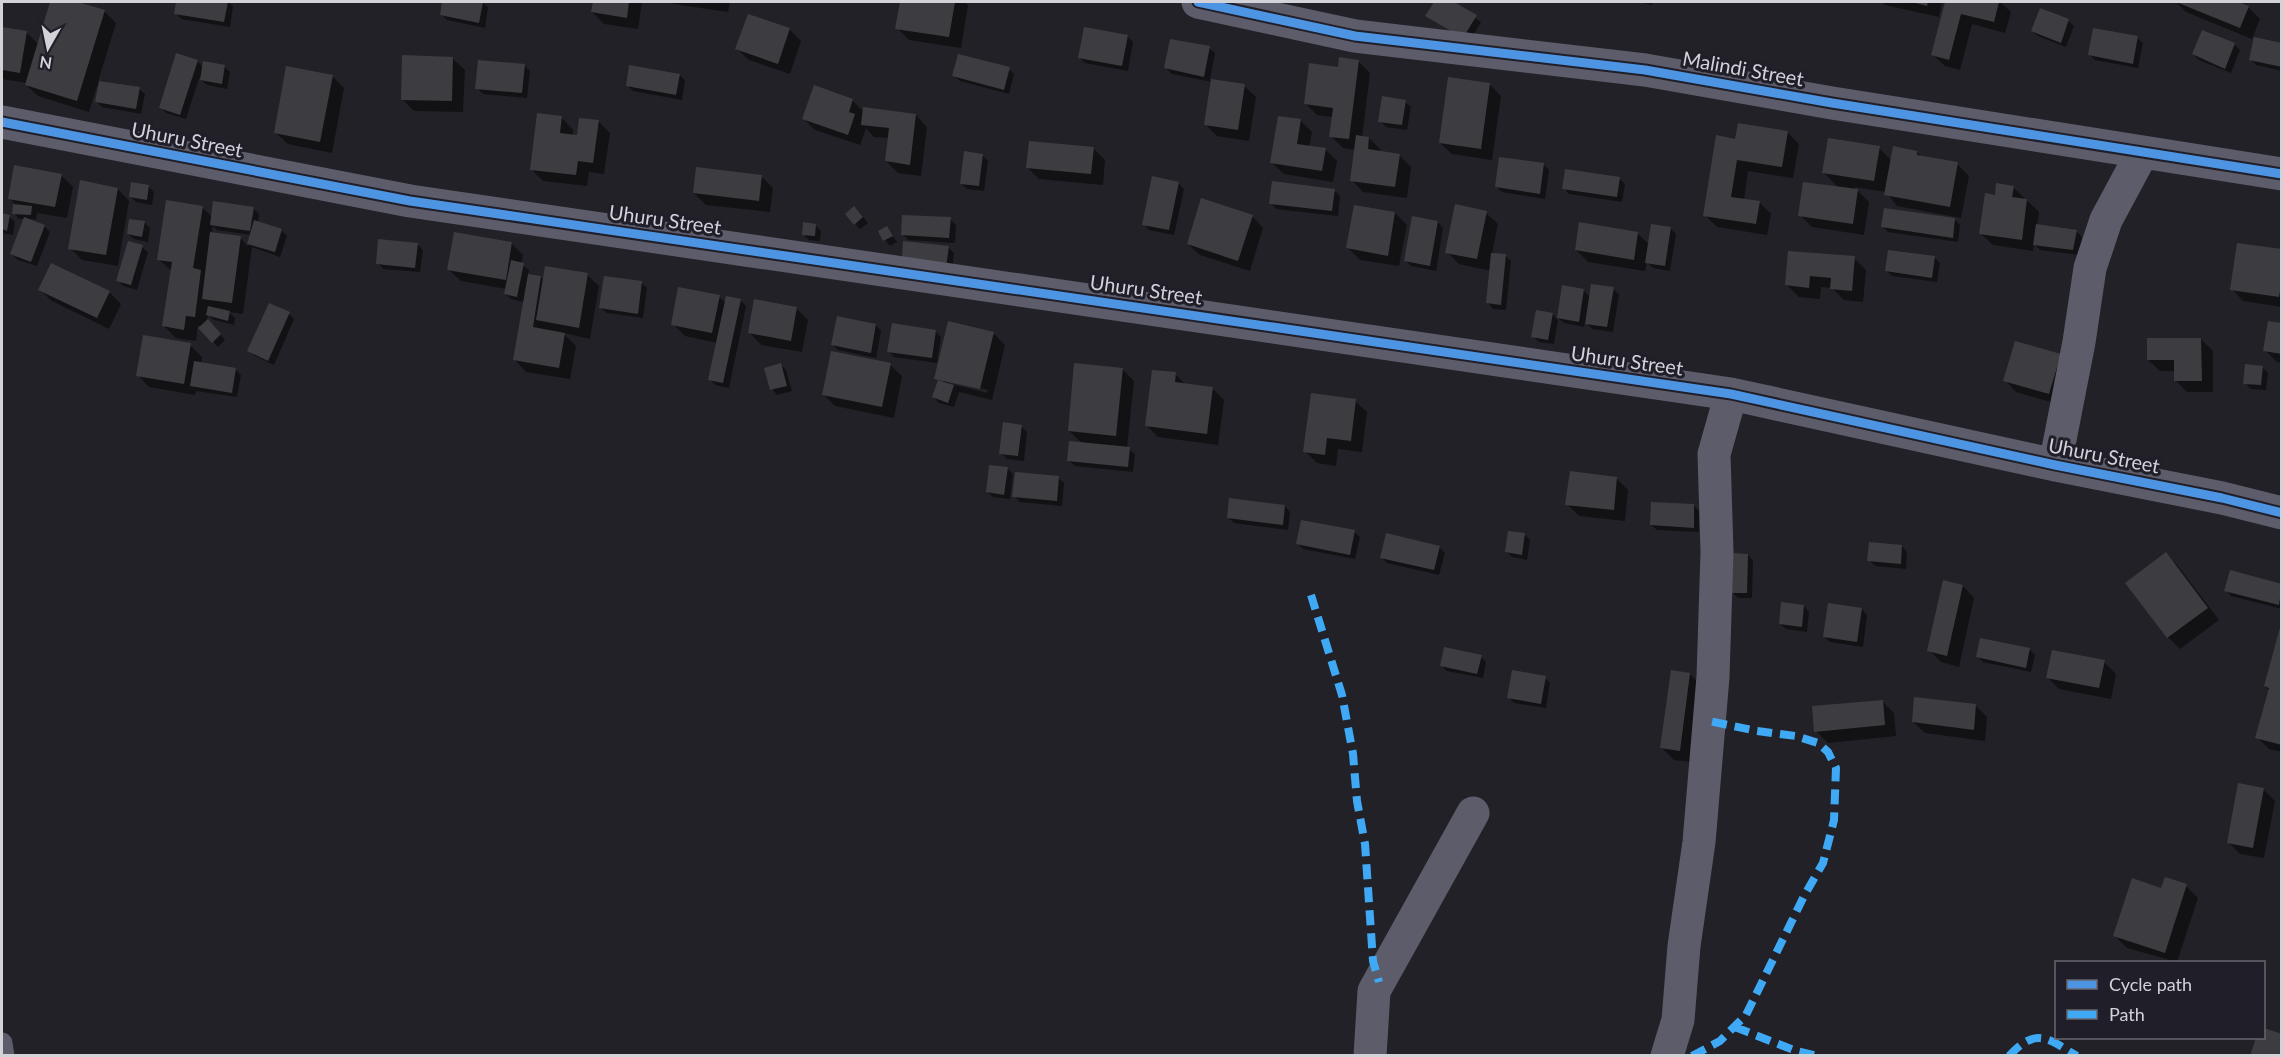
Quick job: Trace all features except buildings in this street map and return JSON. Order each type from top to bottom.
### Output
[{"type":"street","name":"Malindi Street","points":[[1198,2],[1355,36],[1644,70],[1843,105],[2282,174]]},
{"type":"street","name":"Uhuru Street","points":[[2,122],[410,201],[1731,394],[2055,465],[2222,498],[2282,513]]},
{"type":"street","points":[[2055,465],[2091,268],[2106,220],[2142,153]]},
{"type":"street","points":[[1667,1056],[1677,1020],[1684,946],[1699,842],[1713,677],[1717,552],[1714,454],[1731,394]]},
{"type":"street","points":[[1370,1056],[1374,991],[1473,813]]},
{"type":"lane","points":[[2,1043],[4,1056]]},
{"type":"marked path","points":[[1311,595],[1342,695],[1353,754],[1357,801],[1365,844],[1373,961],[1379,982]]},
{"type":"marked path","points":[[1692,1056],[1720,1041],[1746,1015],[1804,896],[1823,863],[1834,820],[1836,768],[1828,752],[1818,743],[1796,736],[1709,721]]},
{"type":"marked path","points":[[1735,1027],[1796,1051],[1818,1056]]},
{"type":"marked path","points":[[2009,1056],[2027,1041],[2035,1038],[2043,1038],[2077,1056]]},
{"type":"cycle path","points":[[1198,2],[1355,36],[1645,70],[1832,103],[2282,174]]},
{"type":"cycle path","points":[[2,122],[410,201],[1731,394],[2055,465],[2222,498],[2282,513]]}]
